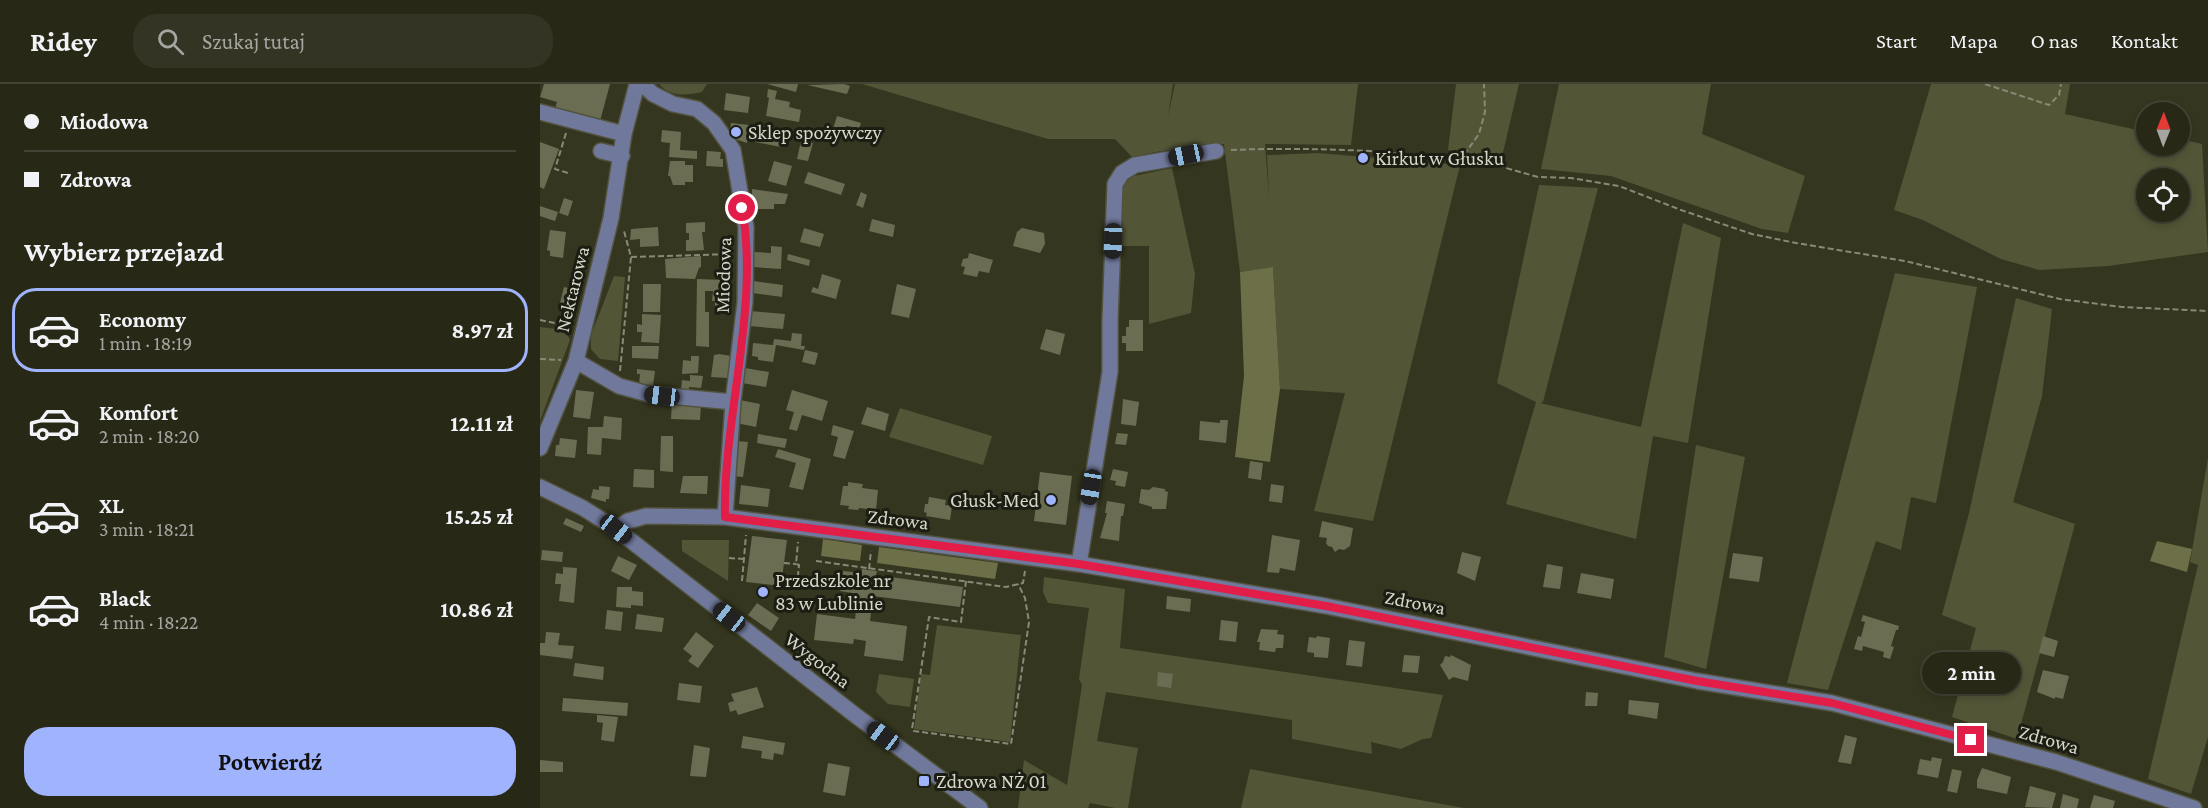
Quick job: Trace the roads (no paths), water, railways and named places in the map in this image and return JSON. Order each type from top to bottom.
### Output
[{"type":"street","points":[[540,112],[624,135],[636,84]]},
{"type":"street","name":"Miodowa","points":[[642,84],[653,94],[673,104],[697,109],[714,123],[733,150],[746,227],[745,302],[733,402],[725,517]]},
{"type":"street","name":"Nektarowa","points":[[540,448],[576,361],[611,218],[624,135]]},
{"type":"street","points":[[601,151],[622,156]]},
{"type":"street","points":[[1079,564],[1110,372],[1115,184],[1122,173],[1135,165],[1216,151]]},
{"type":"street","points":[[576,361],[619,386],[648,394],[733,402]]},
{"type":"street","name":"Wygodna","points":[[540,487],[584,508],[616,529],[855,715],[980,808]]},
{"type":"street","name":"Zdrowa","points":[[616,529],[628,521],[646,516],[725,517],[1079,564],[1326,606],[1697,681],[1832,703],[2056,762],[2194,808]]},
{"type":"place","name":"Sklep spożywczy","points":[[736,132]]},
{"type":"place","name":"Kirkut w Głusku","points":[[1363,158]]},
{"type":"place","name":"Głusk-Med","points":[[1051,500]]},
{"type":"place","name":"Przedszkole nr 83 w Lublinie","points":[[763,592]]},
{"type":"place","name":"Zdrowa NŻ 01","points":[[924,781]]}]
